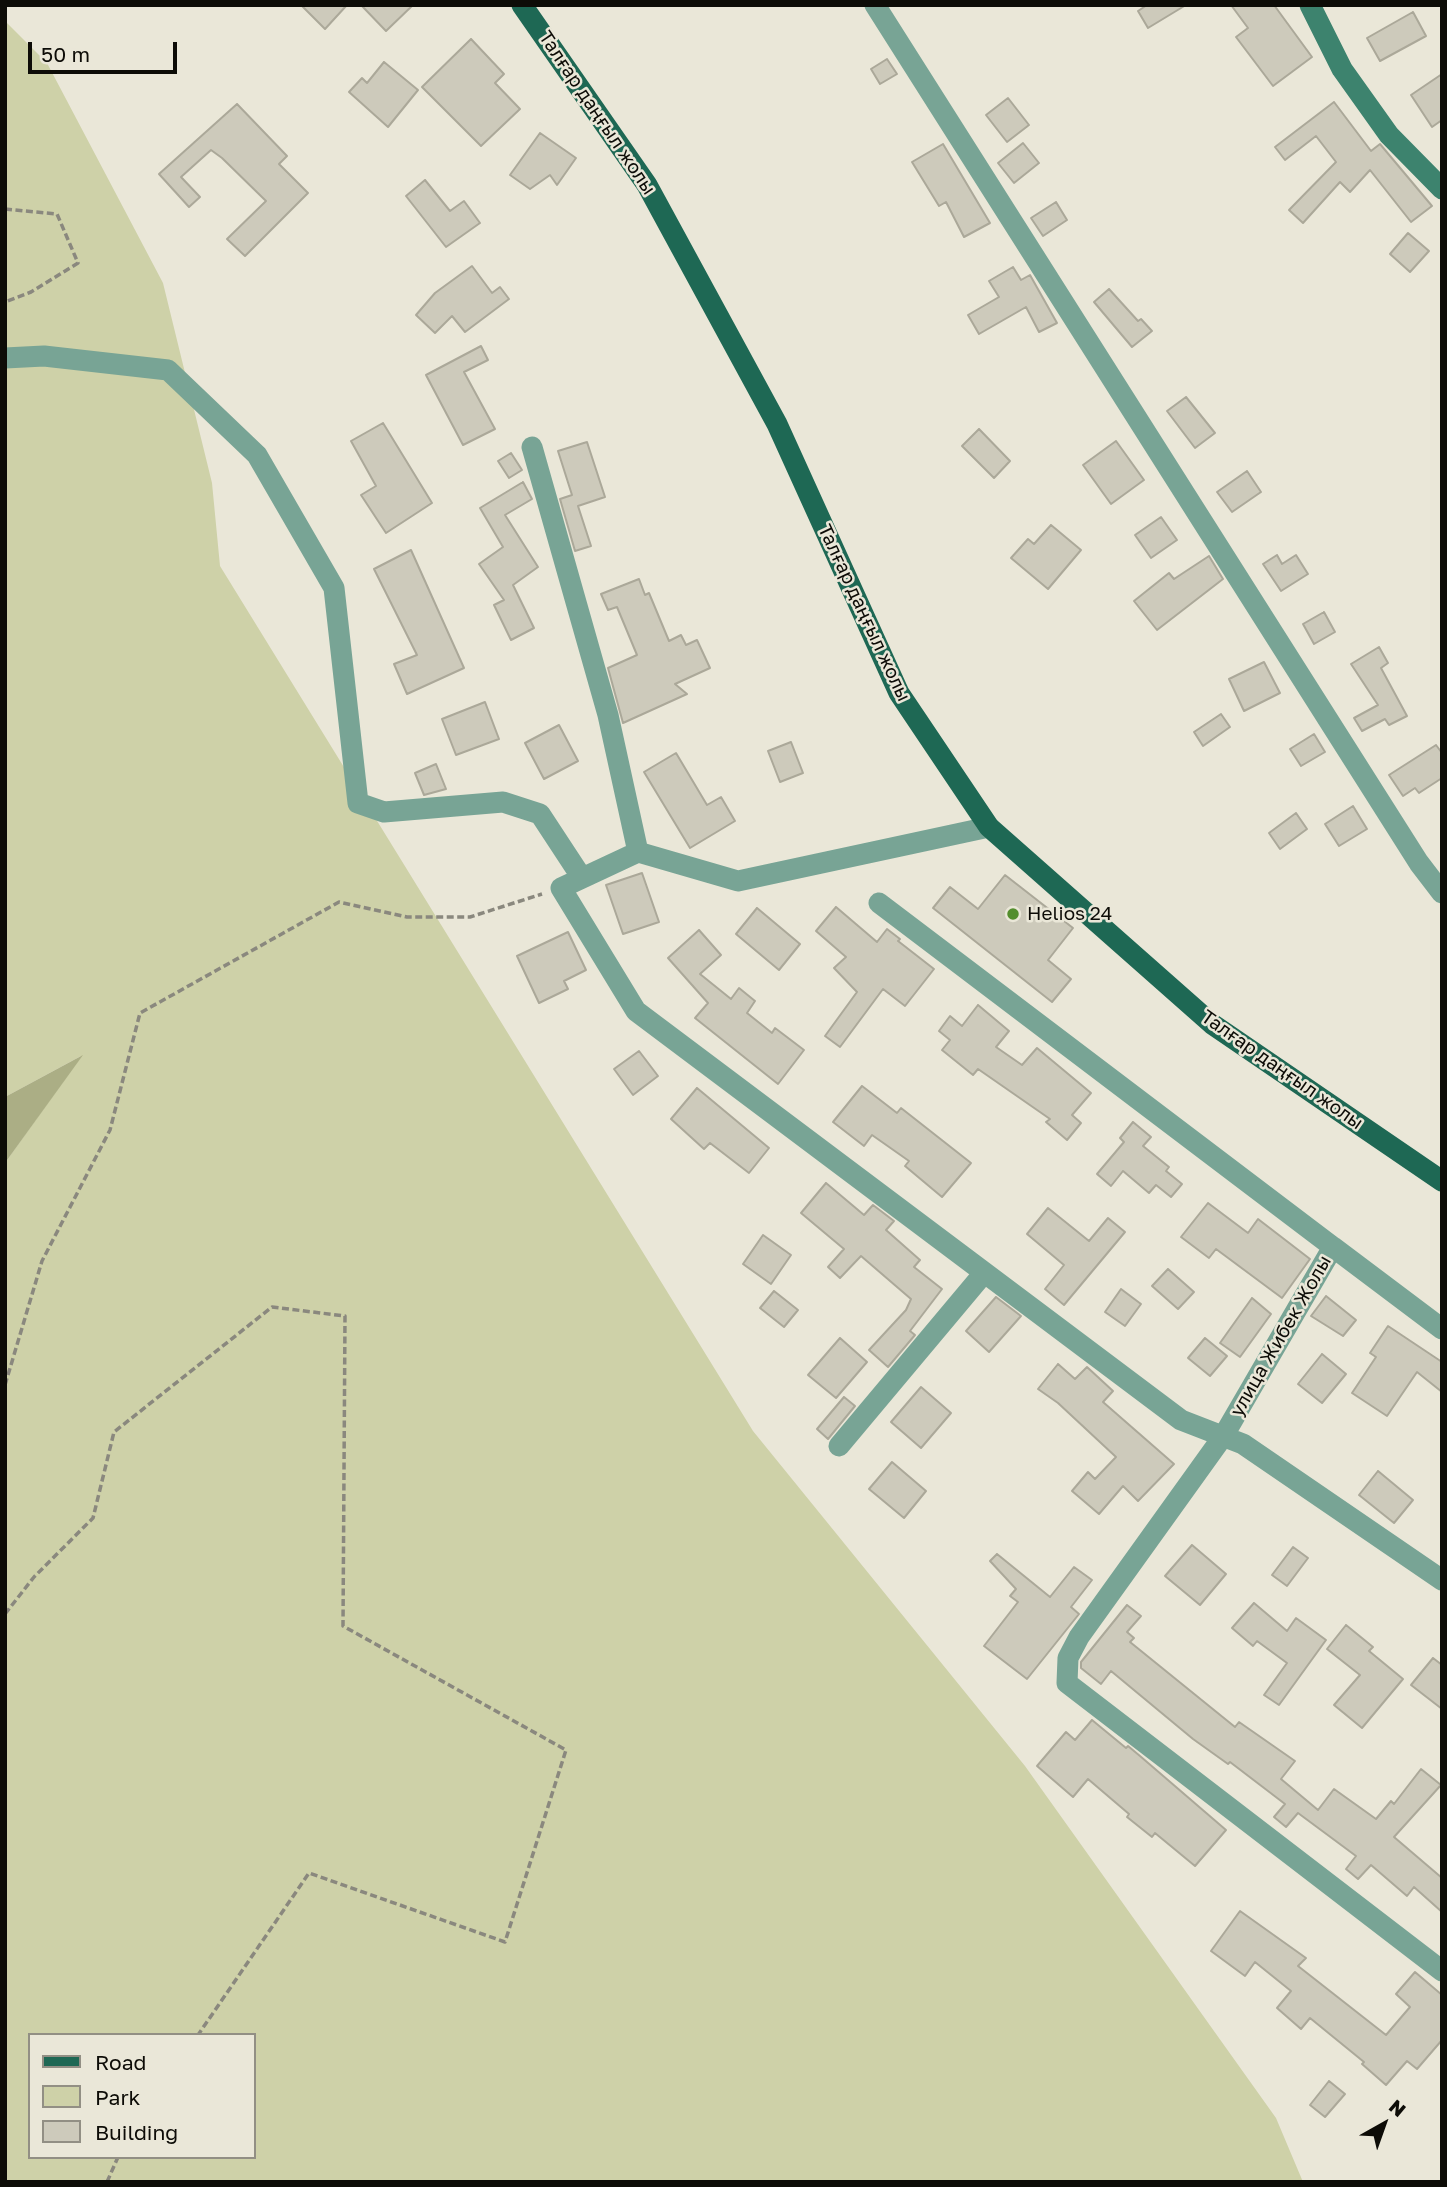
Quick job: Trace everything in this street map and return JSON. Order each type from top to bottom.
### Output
[{"type":"main road","name":"Талғар даңғыл жолы","points":[[522,5],[648,185],[777,424],[899,693],[989,827],[1212,1024],[1442,1181]]},
{"type":"street","points":[[875,5],[1419,863],[1442,893]]},
{"type":"street","points":[[1310,5],[1342,69],[1388,135],[1442,188]]},
{"type":"street","points":[[5,358],[44,356],[168,370],[257,455],[334,588],[358,803],[384,812],[503,802],[540,814],[582,878]]},
{"type":"street","points":[[531,447],[608,715],[638,852]]},
{"type":"street","points":[[989,827],[738,881],[638,852],[561,888],[636,1011],[1181,1420],[1243,1444],[1442,1580]]},
{"type":"street","points":[[879,903],[1333,1247]]},
{"type":"street","name":"улица Жибек Жолы","points":[[1442,1329],[1333,1247],[1224,1435],[1079,1637],[1068,1658],[1067,1683],[1442,1970]]},
{"type":"street","points":[[839,1446],[984,1272]]},
{"type":"path","points":[[5,209],[57,214],[78,263],[31,292],[5,302]]},
{"type":"path","points":[[5,1385],[42,1261],[110,1130],[140,1013],[339,902],[407,917],[470,917],[561,888]]},
{"type":"path","points":[[5,1614],[34,1577],[93,1518],[114,1432],[272,1307],[345,1316],[343,1626],[566,1750],[505,1942],[309,1873],[199,2033]]},
{"type":"path","points":[[107,2182],[117,2159]]},
{"type":"green space","points":[[5,21],[47,63],[163,283],[212,483],[220,566],[753,1431],[1025,1766],[1276,2118],[1303,2182],[5,2182],[5,1163],[81,1056],[5,1097]]},
{"type":"green space","points":[[83,1055],[5,1163],[5,1097]]},
{"type":"building","points":[[301,5],[347,5],[325,29]]},
{"type":"building","points":[[361,5],[413,5],[386,31]]},
{"type":"building","points":[[1147,5],[1186,5],[1148,28],[1138,11]]},
{"type":"building","points":[[1231,5],[1274,5],[1312,57],[1273,86],[1236,37],[1248,28]]},
{"type":"building","points":[[1413,12],[1426,36],[1380,61],[1367,38]]},
{"type":"building","points":[[471,39],[504,74],[495,83],[520,109],[481,146],[422,87]]},
{"type":"building","points":[[887,59],[897,74],[880,84],[871,69]]},
{"type":"building","points":[[384,62],[418,90],[388,127],[349,92],[362,78],[367,83]]},
{"type":"building","points":[[1442,74],[1442,120],[1432,127],[1411,95]]},
{"type":"building","points":[[1008,98],[1029,125],[1007,142],[986,115]]},
{"type":"building","points":[[1334,102],[1371,151],[1380,144],[1432,206],[1411,222],[1370,170],[1350,192],[1340,182],[1303,223],[1289,210],[1336,162],[1316,136],[1285,160],[1275,147]]},
{"type":"building","points":[[237,104],[287,156],[279,164],[308,193],[245,256],[227,239],[266,201],[222,158],[211,150],[181,177],[200,197],[189,207],[159,174]]},
{"type":"building","points":[[540,133],[576,158],[557,185],[550,175],[530,189],[510,175]]},
{"type":"building","points":[[1023,143],[1039,163],[1014,183],[998,163]]},
{"type":"building","points":[[943,144],[990,223],[964,237],[946,202],[939,206],[912,162]]},
{"type":"building","points":[[425,180],[450,211],[464,201],[480,223],[446,247],[406,196]]},
{"type":"building","points":[[1056,202],[1067,220],[1043,236],[1031,218]]},
{"type":"building","points":[[1408,233],[1429,251],[1410,272],[1390,254]]},
{"type":"building","points":[[472,266],[492,293],[500,287],[509,299],[465,332],[452,316],[435,333],[416,315],[435,293]]},
{"type":"building","points":[[1013,267],[1021,280],[1030,275],[1057,323],[1039,332],[1026,307],[979,334],[968,315],[999,297],[989,281]]},
{"type":"building","points":[[1109,289],[1138,321],[1141,319],[1152,331],[1132,347],[1094,302]]},
{"type":"building","points":[[481,346],[488,360],[464,372],[495,429],[463,445],[426,375]]},
{"type":"building","points":[[1186,397],[1215,433],[1195,448],[1167,411]]},
{"type":"building","points":[[383,423],[432,503],[386,533],[361,495],[376,486],[351,441]]},
{"type":"building","points":[[979,429],[1010,461],[994,478],[962,446]]},
{"type":"building","points":[[1116,441],[1144,480],[1111,504],[1083,465]]},
{"type":"building","points":[[587,442],[605,497],[578,506],[591,546],[575,551],[560,499],[572,495],[558,451]]},
{"type":"building","points":[[511,453],[522,470],[509,478],[498,461]]},
{"type":"building","points":[[1247,471],[1261,492],[1232,512],[1217,492]]},
{"type":"building","points":[[523,482],[532,499],[505,515],[538,567],[513,585],[534,628],[511,640],[494,605],[504,600],[479,564],[503,547],[480,508]]},
{"type":"building","points":[[1161,517],[1177,540],[1151,558],[1135,535]]},
{"type":"building","points":[[1051,525],[1081,550],[1048,589],[1011,558],[1028,539],[1034,544]]},
{"type":"building","points":[[411,550],[464,668],[407,694],[394,664],[417,655],[374,569]]},
{"type":"building","points":[[1277,555],[1282,564],[1296,555],[1308,574],[1281,591],[1263,564]]},
{"type":"building","points":[[1209,556],[1223,579],[1157,630],[1134,601],[1169,573],[1174,579]]},
{"type":"building","points":[[639,579],[645,595],[649,593],[669,641],[681,635],[686,645],[697,640],[710,668],[675,684],[687,694],[623,723],[608,668],[637,655],[617,607],[608,610],[601,594]]},
{"type":"building","points":[[1324,612],[1335,632],[1314,644],[1303,624]]},
{"type":"building","points":[[1379,647],[1388,663],[1381,668],[1407,716],[1389,725],[1385,719],[1362,731],[1354,718],[1378,705],[1351,664]]},
{"type":"building","points":[[1264,662],[1280,693],[1244,711],[1229,679]]},
{"type":"building","points":[[485,702],[499,739],[456,755],[442,719]]},
{"type":"building","points":[[1221,714],[1230,727],[1203,746],[1194,732]]},
{"type":"building","points":[[559,725],[578,761],[544,779],[525,743]]},
{"type":"building","points":[[1314,734],[1325,752],[1301,766],[1290,749]]},
{"type":"building","points":[[791,742],[803,773],[780,782],[768,751]]},
{"type":"building","points":[[1436,745],[1442,753],[1442,778],[1419,793],[1415,788],[1403,796],[1389,775]]},
{"type":"building","points":[[676,753],[707,805],[721,797],[735,821],[690,848],[644,772]]},
{"type":"building","points":[[436,764],[446,789],[424,795],[415,773]]},
{"type":"building","points":[[1353,806],[1367,829],[1339,846],[1325,824]]},
{"type":"building","points":[[1296,813],[1307,829],[1280,849],[1269,833]]},
{"type":"building","points":[[642,873],[659,922],[623,934],[606,885]]},
{"type":"building","points":[[1005,875],[1073,928],[1048,960],[1071,979],[1052,1002],[933,908],[950,887],[978,909]]},
{"type":"building","points":[[836,907],[877,942],[887,929],[934,969],[905,1006],[883,989],[840,1047],[825,1036],[857,992],[834,968],[846,957],[816,931]]},
{"type":"building","points":[[757,908],[800,944],[779,970],[736,934]]},
{"type":"building","points":[[699,930],[721,955],[700,974],[731,999],[739,988],[755,1001],[747,1013],[772,1033],[775,1028],[804,1050],[778,1084],[695,1018],[708,1003],[668,958]]},
{"type":"building","points":[[568,932],[586,970],[564,981],[568,989],[539,1003],[517,956]]},
{"type":"building","points":[[978,1005],[1009,1031],[996,1047],[1022,1065],[1037,1048],[1091,1093],[1072,1115],[1081,1123],[1067,1140],[1046,1122],[1050,1119],[978,1069],[973,1075],[942,1050],[950,1040],[939,1031],[950,1016],[962,1026]]},
{"type":"building","points":[[639,1051],[658,1076],[633,1095],[614,1069]]},
{"type":"building","points":[[862,1086],[897,1113],[901,1108],[971,1163],[942,1197],[905,1166],[909,1161],[872,1135],[864,1146],[833,1122]]},
{"type":"building","points":[[697,1088],[769,1148],[749,1173],[710,1143],[704,1149],[671,1119]]},
{"type":"building","points":[[1133,1122],[1151,1137],[1143,1146],[1169,1167],[1166,1171],[1182,1184],[1171,1197],[1156,1185],[1149,1193],[1123,1171],[1111,1186],[1097,1174],[1124,1142],[1120,1138]]},
{"type":"building","points":[[826,1183],[864,1215],[873,1205],[894,1221],[886,1230],[920,1260],[914,1267],[942,1289],[910,1331],[915,1335],[888,1367],[869,1350],[906,1310],[911,1299],[861,1256],[840,1278],[828,1267],[844,1249],[801,1213]]},
{"type":"building","points":[[1208,1203],[1248,1233],[1258,1219],[1310,1259],[1282,1298],[1216,1249],[1209,1258],[1181,1237]]},
{"type":"building","points":[[1048,1208],[1089,1241],[1108,1218],[1125,1232],[1064,1305],[1045,1289],[1064,1265],[1027,1234]]},
{"type":"building","points":[[763,1235],[791,1255],[771,1284],[743,1264]]},
{"type":"building","points":[[1168,1269],[1194,1292],[1178,1309],[1152,1286]]},
{"type":"building","points":[[1121,1289],[1141,1304],[1125,1326],[1105,1312]]},
{"type":"building","points":[[774,1291],[798,1310],[784,1327],[760,1308]]},
{"type":"building","points":[[1326,1296],[1356,1320],[1343,1336],[1311,1316]]},
{"type":"building","points":[[996,1297],[1021,1316],[989,1352],[966,1331]]},
{"type":"building","points":[[1252,1298],[1271,1314],[1240,1357],[1220,1343]]},
{"type":"building","points":[[1388,1326],[1442,1362],[1442,1392],[1417,1372],[1387,1416],[1352,1393],[1376,1357],[1370,1353]]},
{"type":"building","points":[[840,1338],[867,1362],[836,1398],[808,1375]]},
{"type":"building","points":[[1205,1338],[1227,1356],[1210,1376],[1188,1358]]},
{"type":"building","points":[[1322,1354],[1346,1374],[1322,1403],[1298,1384]]},
{"type":"building","points":[[1058,1364],[1075,1379],[1087,1367],[1113,1391],[1103,1402],[1174,1464],[1138,1501],[1123,1486],[1099,1514],[1072,1491],[1088,1472],[1095,1479],[1116,1457],[1058,1403],[1038,1389]]},
{"type":"building","points":[[921,1387],[951,1413],[921,1448],[891,1422]]},
{"type":"building","points":[[844,1397],[855,1406],[828,1439],[817,1429]]},
{"type":"building","points":[[892,1462],[926,1491],[904,1518],[869,1489]]},
{"type":"building","points":[[1378,1471],[1413,1500],[1394,1523],[1359,1495]]},
{"type":"building","points":[[1192,1545],[1226,1574],[1200,1605],[1165,1576]]},
{"type":"building","points":[[1293,1547],[1308,1558],[1287,1586],[1272,1575]]},
{"type":"building","points":[[997,1554],[1050,1597],[1074,1567],[1092,1580],[1071,1607],[1079,1614],[1027,1679],[984,1646],[1018,1602],[1010,1596],[1016,1589],[990,1561]]},
{"type":"building","points":[[1254,1603],[1287,1631],[1296,1618],[1326,1640],[1279,1705],[1264,1695],[1287,1663],[1257,1641],[1253,1646],[1232,1628]]},
{"type":"building","points":[[1127,1605],[1141,1616],[1127,1632],[1134,1638],[1130,1642],[1235,1727],[1239,1722],[1295,1761],[1281,1779],[1318,1810],[1334,1789],[1376,1819],[1391,1801],[1394,1804],[1421,1769],[1441,1785],[1394,1837],[1442,1878],[1442,1912],[1414,1887],[1407,1896],[1371,1865],[1358,1879],[1346,1869],[1356,1856],[1298,1813],[1286,1827],[1274,1817],[1285,1804],[1230,1762],[1228,1764],[1193,1739],[1111,1671],[1101,1684],[1081,1668],[1081,1662]]},
{"type":"building","points":[[1346,1625],[1373,1647],[1369,1651],[1403,1679],[1362,1728],[1334,1705],[1360,1675],[1327,1649]]},
{"type":"building","points":[[1433,1658],[1442,1665],[1442,1709],[1411,1685]]},
{"type":"building","points":[[1092,1720],[1126,1748],[1128,1746],[1226,1830],[1195,1866],[1155,1833],[1152,1837],[1127,1817],[1129,1814],[1088,1779],[1073,1797],[1037,1766],[1066,1732],[1075,1740]]},
{"type":"building","points":[[1240,1911],[1306,1958],[1298,1966],[1386,2035],[1410,2007],[1396,1994],[1415,1972],[1442,1995],[1442,2040],[1417,2069],[1407,2061],[1386,2085],[1362,2064],[1364,2062],[1310,2018],[1301,2029],[1277,2008],[1291,1991],[1255,1962],[1245,1976],[1211,1951]]},
{"type":"building","points":[[1329,2081],[1345,2094],[1325,2117],[1310,2105]]},
{"type":"place","name":"Helios 24","points":[[1013,914]]}]
